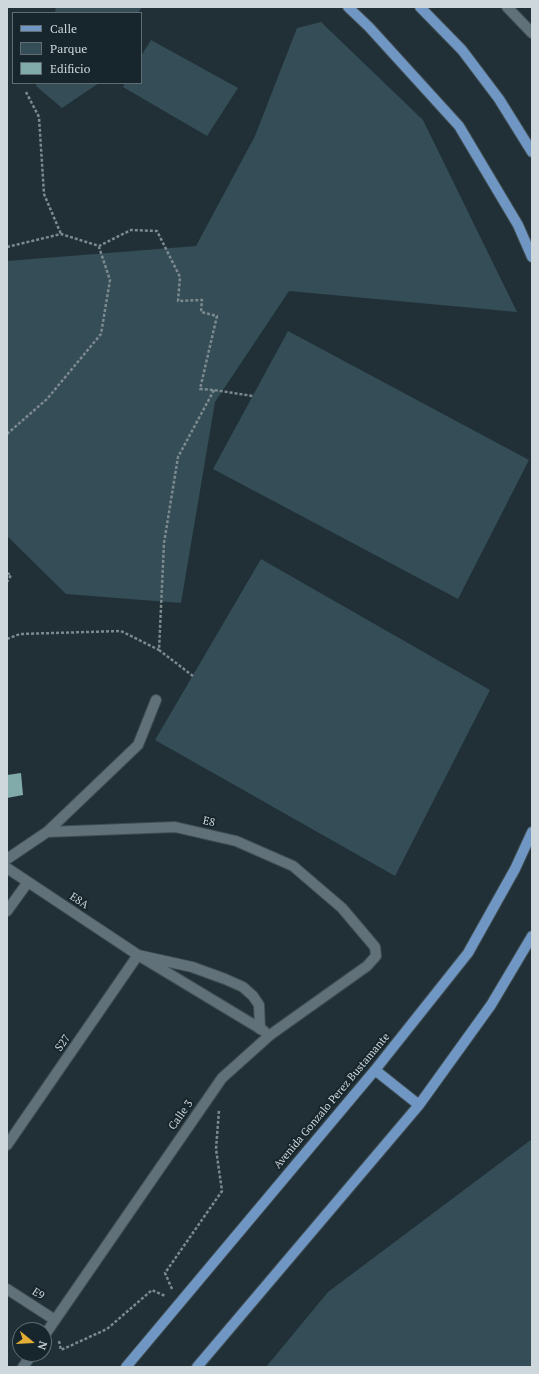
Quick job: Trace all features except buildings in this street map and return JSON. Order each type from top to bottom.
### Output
[{"type":"main road","points":[[348,7],[369,27],[459,126],[518,225],[532,257]]},
{"type":"main road","points":[[420,7],[462,50],[499,100],[532,152]]},
{"type":"main road","name":"Avenida Gonzalo Perez Bustamante","points":[[126,1367],[375,1070],[468,953],[515,869],[532,832]]},
{"type":"main road","points":[[197,1367],[419,1105],[491,1005],[532,936]]},
{"type":"main road","points":[[375,1070],[419,1105]]},
{"type":"street","points":[[507,7],[531,32]]},
{"type":"street","points":[[7,859],[47,832],[138,745],[156,700]]},
{"type":"street","name":"E8","points":[[47,832],[175,827],[236,841],[293,866],[342,908],[375,947]]},
{"type":"street","name":"E8A","points":[[7,868],[138,955],[270,1035]]},
{"type":"street","points":[[7,911],[28,882]]},
{"type":"street","name":"Calle 3","points":[[52,1324],[222,1078],[270,1035],[367,966],[376,956],[375,947]]},
{"type":"street","name":"E8A","points":[[138,955],[192,967],[243,987],[259,1004],[260,1029]]},
{"type":"street","name":"S27","points":[[7,1145],[138,955]]},
{"type":"street","name":"E9","points":[[7,1289],[55,1320]]},
{"type":"path","points":[[26,92],[40,117],[44,194],[61,234]]},
{"type":"path","points":[[7,247],[61,234],[99,246],[131,230],[157,231],[180,277],[178,301],[202,300],[201,312],[217,316],[200,389],[253,396]]},
{"type":"path","points":[[7,434],[46,399],[101,334],[110,280],[99,246]]},
{"type":"path","points":[[159,650],[164,543],[178,457],[214,390]]},
{"type":"path","points":[[7,573],[12,575],[7,582]]},
{"type":"path","points":[[7,639],[20,634],[121,631],[159,650],[193,676]]},
{"type":"path","points":[[179,1303],[165,1273],[222,1192],[216,1148],[219,1109]]},
{"type":"path","points":[[55,1320],[61,1350],[108,1329],[152,1290],[179,1303]]},
{"type":"green space","points":[[56,7],[142,7],[139,12],[55,12]]},
{"type":"green space","points":[[321,22],[423,120],[517,312],[289,291],[215,402],[181,603],[66,594],[7,536],[7,261],[196,246],[255,136],[297,28]]},
{"type":"green space","points":[[151,40],[238,88],[207,136],[123,87],[124,84],[142,84],[142,54]]},
{"type":"green space","points":[[37,84],[98,84],[62,108],[36,86]]},
{"type":"green space","points":[[288,331],[529,460],[458,599],[213,469]]},
{"type":"green space","points":[[261,559],[490,690],[395,876],[155,740]]},
{"type":"green space","points":[[532,1139],[532,1367],[266,1367],[328,1292]]}]
